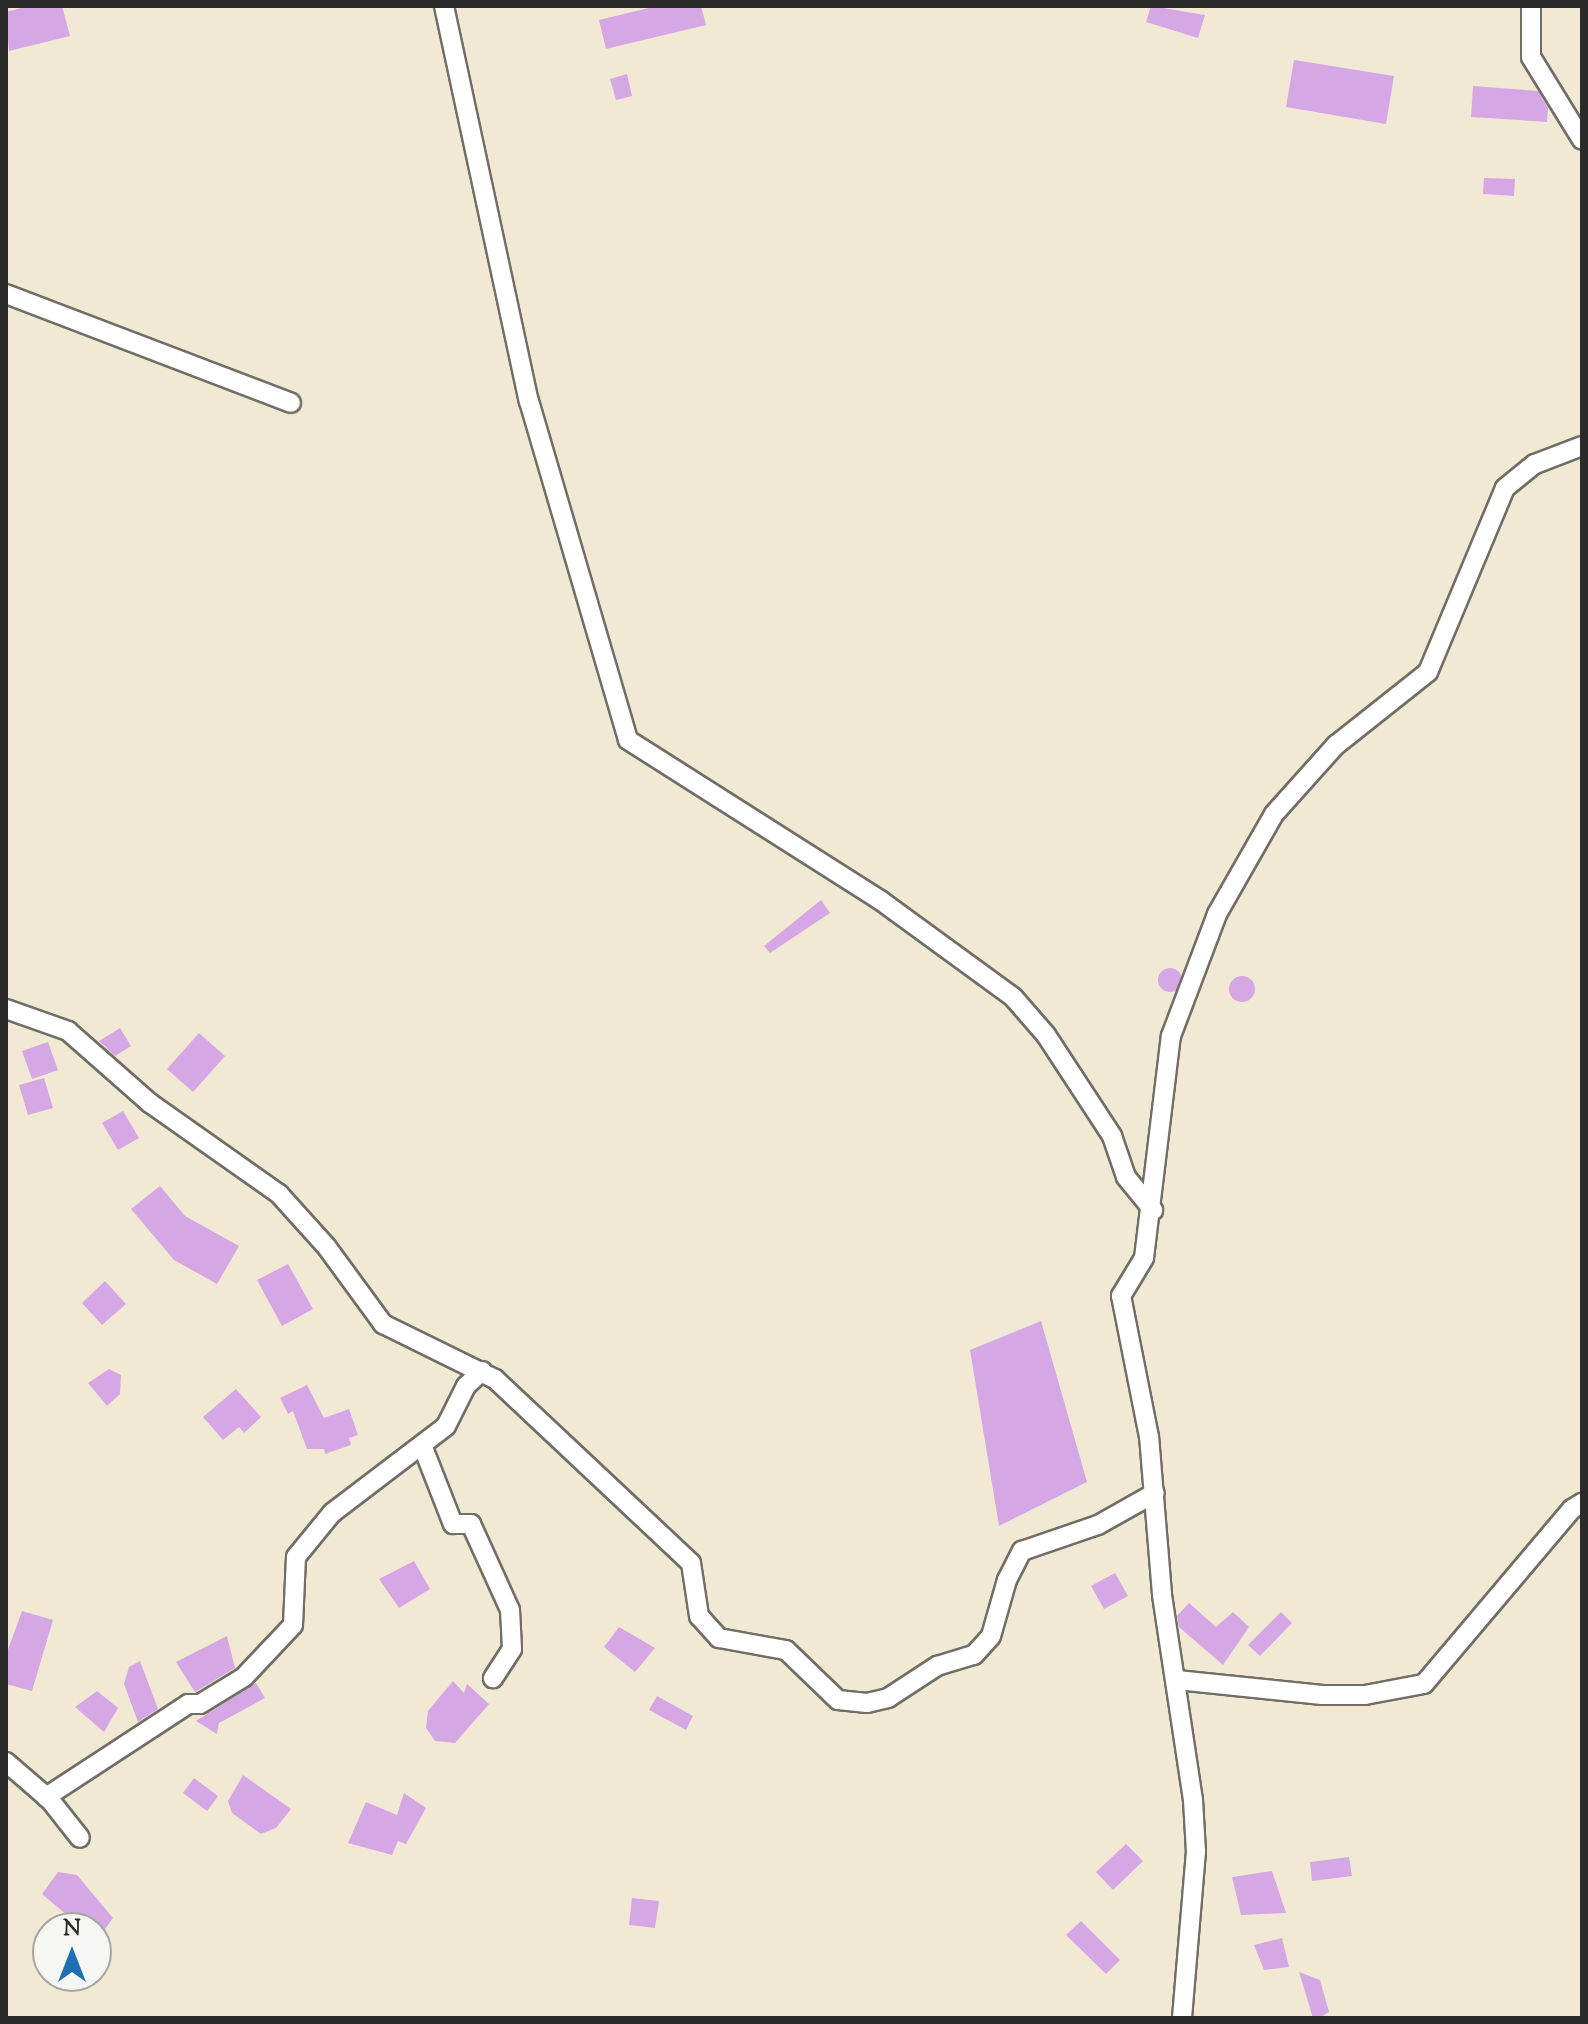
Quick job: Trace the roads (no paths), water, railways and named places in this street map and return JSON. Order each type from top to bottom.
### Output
[{"type":"street","points":[[444,6],[529,401],[628,740],[880,900],[1013,997],[1046,1035],[1112,1136],[1126,1177],[1153,1210]]},
{"type":"street","points":[[1531,6],[1531,57],[1582,140]]},
{"type":"street","points":[[6,294],[291,403]]},
{"type":"street","points":[[1182,2018],[1196,1852],[1177,1680],[1162,1594],[1155,1493],[1138,1361],[1121,1296],[1144,1258],[1153,1210],[1171,1036],[1217,914],[1263,830],[1336,745],[1428,672],[1505,488],[1535,464],[1582,446]]},
{"type":"street","points":[[6,1009],[68,1031],[150,1103],[279,1194],[326,1246],[383,1324],[482,1371],[691,1563],[699,1616],[719,1638],[786,1650],[838,1700],[867,1703],[888,1698],[937,1666],[974,1655],[991,1636],[1017,1555],[1098,1525],[1155,1493]]},
{"type":"street","points":[[46,1797],[188,1704],[200,1704],[244,1677],[293,1625],[296,1557],[332,1513],[446,1426],[466,1386],[482,1371]]},
{"type":"street","points":[[422,1445],[453,1524],[471,1524],[510,1610],[512,1649],[493,1678]]},
{"type":"street","points":[[1177,1680],[1322,1695],[1365,1695],[1424,1684],[1572,1509],[1582,1503]]},
{"type":"street","points":[[6,1762],[46,1797],[80,1838]]}]
